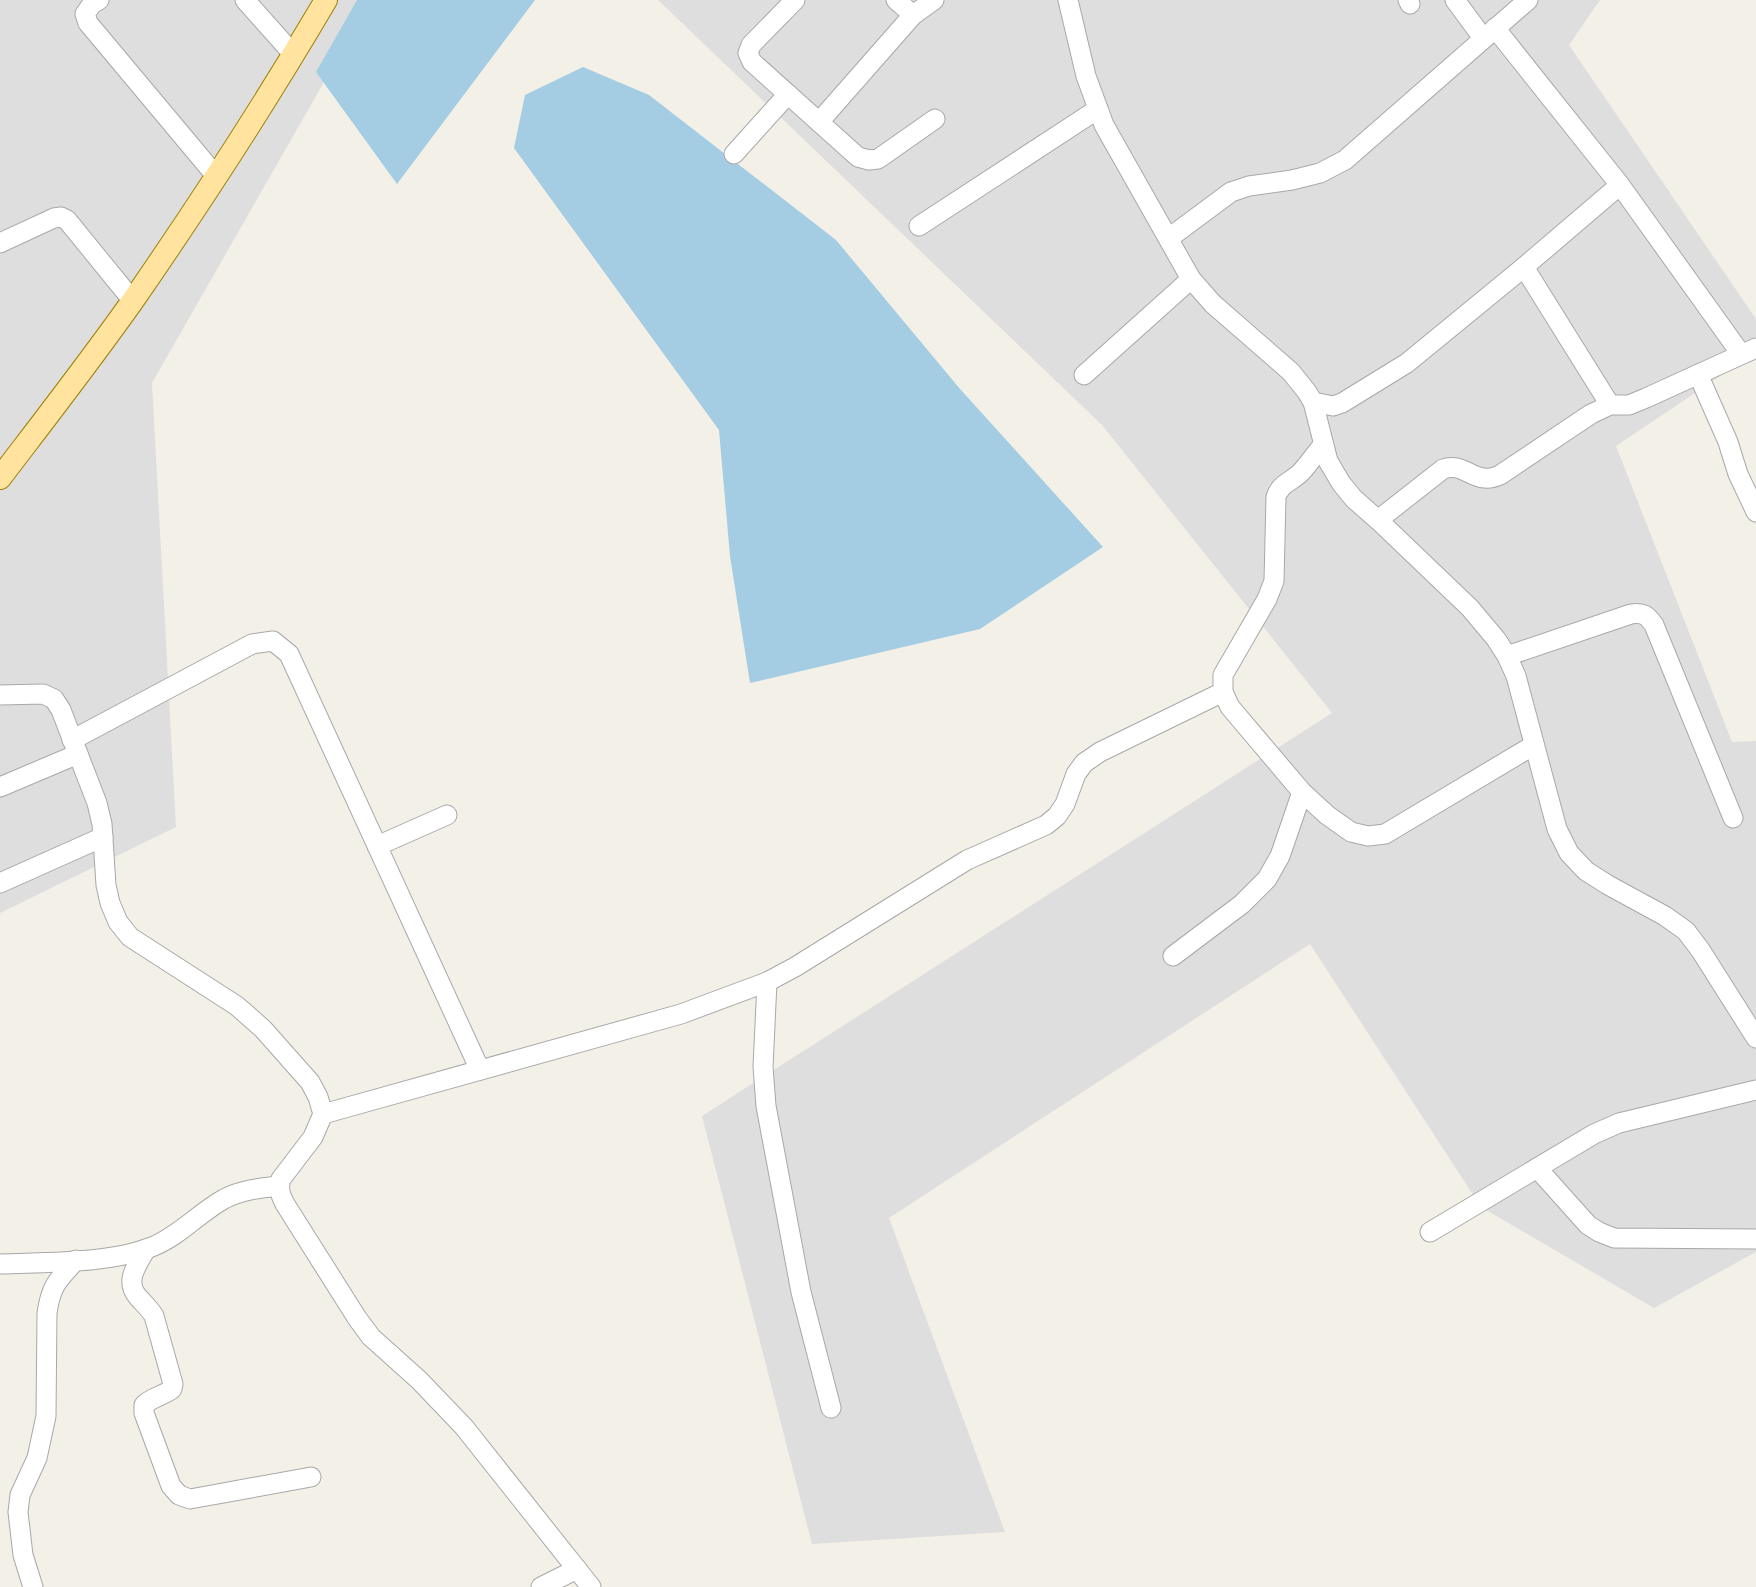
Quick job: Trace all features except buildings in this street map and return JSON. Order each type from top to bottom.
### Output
[{"type":"main road","points":[[0,478],[133,301],[294,55],[326,0]]},
{"type":"street","points":[[245,0],[294,55]]},
{"type":"street","points":[[795,0],[751,45],[748,53],[752,62],[858,156],[868,160],[878,159],[935,119]]},
{"type":"street","points":[[896,0],[913,15]]},
{"type":"street","points":[[819,122],[913,15],[934,0]]},
{"type":"street","points":[[1068,0],[1086,76],[1104,126],[1191,279],[1213,304],[1291,372],[1308,392],[1313,402],[1322,445],[1328,462],[1341,483],[1354,499],[1470,608],[1496,639],[1507,656],[1516,676],[1557,829],[1569,853],[1586,870],[1608,885],[1665,916],[1686,931],[1701,951],[1756,1038]]},
{"type":"street","points":[[1378,520],[1443,469],[1450,466],[1483,479],[1491,479],[1500,475],[1591,414],[1610,405],[1629,405],[1748,351],[1620,185],[1489,33],[1454,0]]},
{"type":"street","points":[[1169,238],[1231,192],[1249,186],[1292,180],[1320,173],[1345,160],[1528,0]]},
{"type":"street","points":[[94,1],[85,14],[88,23],[216,176]]},
{"type":"street","points":[[734,154],[788,94]]},
{"type":"street","points":[[919,226],[1098,109]]},
{"type":"street","points":[[1313,402],[1333,406],[1342,404],[1407,363],[1620,185]]},
{"type":"street","points":[[0,244],[54,218],[61,217],[66,220],[133,301]]},
{"type":"street","points":[[1524,267],[1610,405]]},
{"type":"street","points":[[1084,375],[1191,279]]},
{"type":"street","points":[[1698,374],[1728,442],[1738,474],[1756,512]]},
{"type":"street","points":[[1322,445],[1303,471],[1281,486],[1278,491],[1276,497],[1274,581],[1267,599],[1223,676],[1223,692],[1230,707],[1302,792],[1327,815],[1351,832],[1368,836],[1385,834],[1534,745]]},
{"type":"street","points":[[1507,656],[1631,614],[1639,613],[1648,616],[1654,625],[1733,818]]},
{"type":"street","points":[[0,787],[75,747],[252,644],[273,641],[289,654],[480,1070]]},
{"type":"street","points":[[323,1114],[681,1014],[767,982],[795,967],[968,860],[1046,825],[1057,816],[1065,804],[1076,774],[1084,762],[1100,752],[1223,692]]},
{"type":"street","points":[[0,695],[43,694],[54,699],[61,710],[97,803],[102,824],[106,886],[110,903],[118,922],[130,938],[237,1006],[263,1029],[310,1082],[318,1097],[323,1114],[313,1136],[281,1179],[279,1192],[357,1318],[366,1331],[442,1403],[464,1427],[591,1587]]},
{"type":"street","points":[[1173,956],[1242,904],[1267,879],[1280,856],[1302,792]]},
{"type":"street","points":[[377,846],[448,815]]},
{"type":"street","points":[[0,883],[103,837]]},
{"type":"street","points":[[767,982],[763,1067],[766,1106],[801,1292],[831,1408]]},
{"type":"street","points":[[1430,1232],[1594,1134],[1619,1123],[1756,1090]]},
{"type":"street","points":[[1537,1168],[1588,1225],[1614,1238],[1756,1239]]},
{"type":"street","points":[[0,1264],[126,1255],[166,1241],[224,1199],[250,1189],[279,1186]]},
{"type":"street","points":[[146,1249],[133,1273],[131,1284],[136,1295],[151,1310],[154,1316],[173,1384],[172,1389],[166,1393],[149,1399],[144,1405],[144,1413],[171,1486],[179,1495],[190,1499],[310,1477]]},
{"type":"street","points":[[33,1587],[23,1555],[18,1512],[20,1495],[37,1458],[46,1416],[47,1313],[49,1297],[56,1283],[76,1260]]},
{"type":"street","points":[[540,1587],[577,1569]]},
{"type":"shaded area","points":[[0,0],[371,0],[152,383],[176,827],[0,913]]},
{"type":"shaded area","points":[[658,0],[1600,0],[1569,45],[1756,319],[1756,352],[1616,446],[1732,742],[1756,741],[1756,1252],[1654,1308],[1481,1207],[1310,944],[889,1218],[1005,1532],[812,1544],[702,1116],[1332,713],[1102,425]]},
{"type":"water","points":[[357,0],[535,0],[397,184],[316,72]]},
{"type":"water","points":[[583,67],[649,95],[836,240],[960,389],[1103,547],[980,629],[750,683],[730,556],[719,430],[514,148],[525,95]]}]
